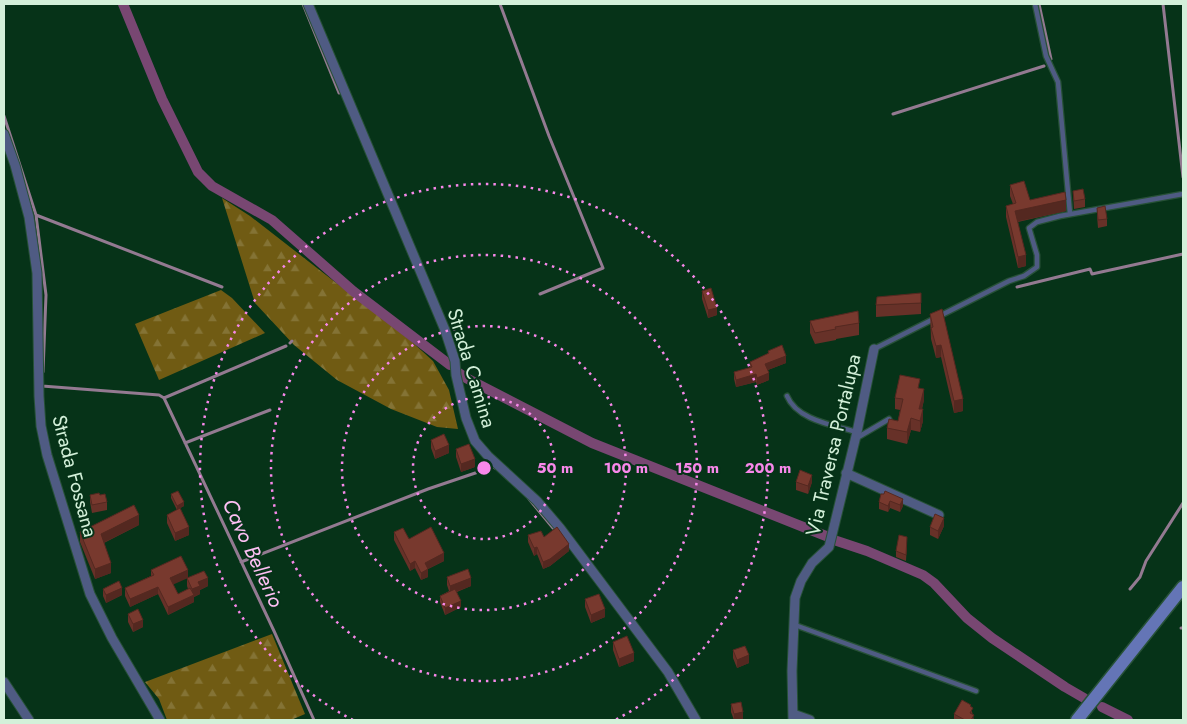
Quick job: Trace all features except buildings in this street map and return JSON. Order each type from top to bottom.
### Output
[{"type":"main road","points":[[1077,720],[1183,587]]},
{"type":"street","name":"Strada Camina","points":[[308,4],[445,330],[455,361],[456,375],[466,418],[475,441],[488,456],[537,501],[560,528],[668,672],[696,720]]},
{"type":"street","name":"Strada Fossana","points":[[4,134],[15,165],[29,217],[37,273],[38,396],[41,426],[47,455],[90,594],[112,638],[160,720]]},
{"type":"street","name":"Via Traversa Portalupa","points":[[793,717],[792,671],[795,598],[801,581],[812,563],[829,547],[856,436],[874,350]]},
{"type":"street","points":[[846,473],[939,514]]},
{"type":"street","points":[[4,682],[29,720]]},
{"type":"street","points":[[793,717],[810,720]]},
{"type":"lane","points":[[1035,4],[1046,56],[1058,82],[1070,214],[1183,194]]},
{"type":"lane","name":"Via Traversa Portalupa","points":[[874,350],[1009,281],[1024,276],[1037,267],[1037,255],[1029,228],[1037,222],[1070,214]]},
{"type":"lane","points":[[788,396],[791,406],[804,415],[856,436],[889,419]]},
{"type":"lane","points":[[795,625],[976,691]]},
{"type":"green space","points":[[222,198],[250,216],[411,341],[433,361],[449,390],[458,429],[437,427],[391,409],[337,380],[294,345],[255,303]]},
{"type":"green space","points":[[221,290],[232,298],[265,333],[159,380],[135,324]]},
{"type":"green space","points":[[272,634],[305,714],[291,720],[167,720],[159,699],[145,682]]},
{"type":"waterway","points":[[123,4],[162,99],[198,172],[212,186],[272,220],[353,291],[450,365]]},
{"type":"waterway","points":[[303,4],[339,93]]},
{"type":"waterway","points":[[500,4],[549,136],[603,268],[540,294]]},
{"type":"waterway","points":[[1039,4],[1051,59]]},
{"type":"waterway","points":[[1163,4],[1183,177]]},
{"type":"waterway","points":[[893,114],[1044,66]]},
{"type":"waterway","name":"Cavo Bellerio","points":[[4,116],[36,215],[46,295],[43,372]]},
{"type":"waterway","points":[[36,215],[222,287]]},
{"type":"waterway","points":[[1017,287],[1090,269],[1092,274],[1183,254]]},
{"type":"waterway","name":"Cavo Bellerio","points":[[42,383],[42,386],[159,395],[164,398],[286,346]]},
{"type":"waterway","points":[[459,373],[592,443],[826,536]]},
{"type":"waterway","name":"Cavo Bellerio","points":[[164,398],[314,720]]},
{"type":"waterway","points":[[185,443],[270,410]]},
{"type":"waterway","points":[[241,562],[428,489],[493,467],[495,468]]},
{"type":"waterway","points":[[529,499],[553,528]]},
{"type":"waterway","points":[[1130,589],[1140,577],[1146,561],[1183,503]]},
{"type":"waterway","points":[[834,540],[867,551],[923,575],[934,583],[967,618],[992,638],[1084,698]]},
{"type":"waterway","points":[[1102,707],[1128,720]]}]
